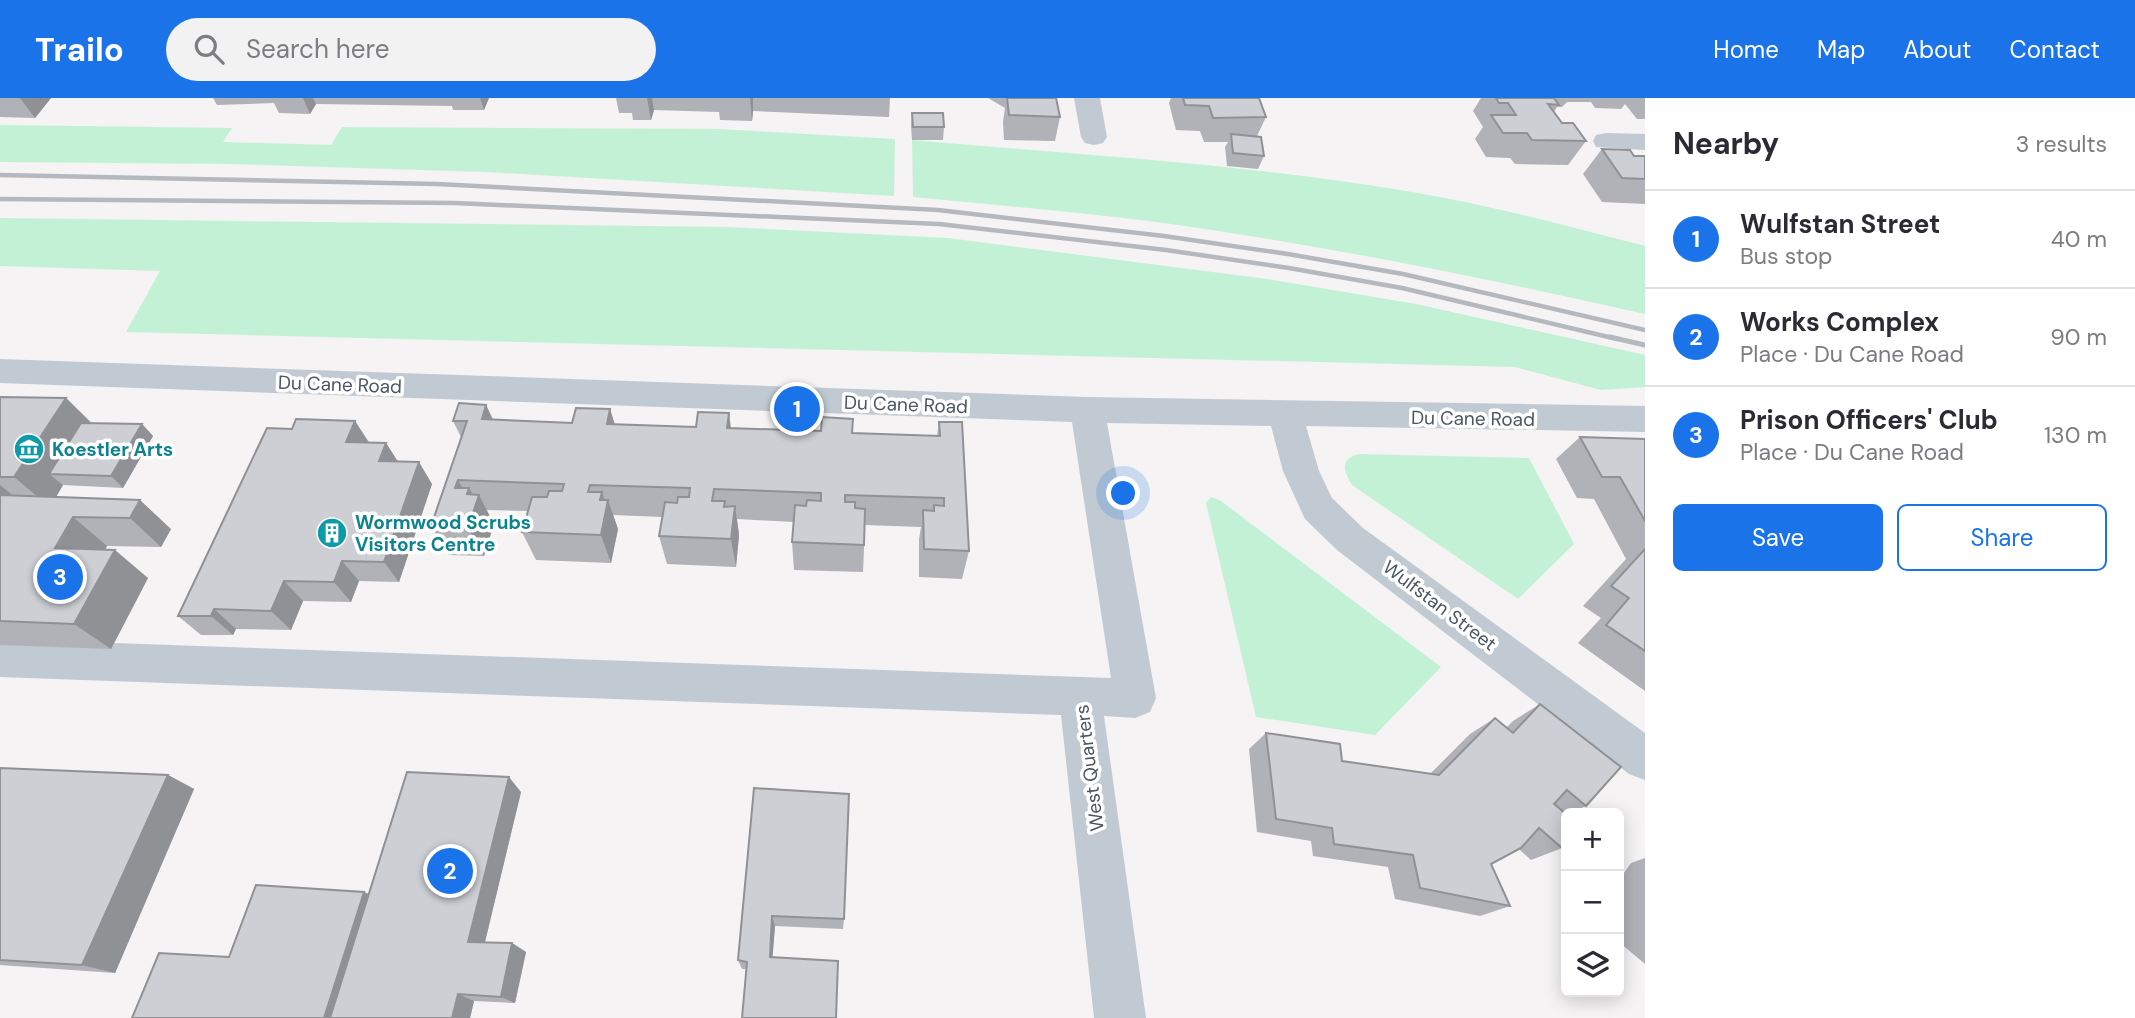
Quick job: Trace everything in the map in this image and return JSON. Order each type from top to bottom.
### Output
[{"type":"street","points":[[1087,98],[1094,136]]},
{"type":"street","points":[[1606,141],[1645,142]]},
{"type":"street","name":"Du Cane Road","points":[[0,371],[1087,410],[1645,419]]},
{"type":"street","name":"West Quarters","points":[[1087,410],[1135,698],[1080,696],[1120,1018]]},
{"type":"street","name":"Wulfstan Street","points":[[1286,415],[1301,471],[1318,508],[1350,539],[1645,759]]},
{"type":"street","points":[[0,658],[1080,696]]},
{"type":"green space","points":[[0,125],[232,128],[223,142],[331,145],[342,127],[718,129],[895,139],[894,196],[485,172],[232,164],[0,162]]},
{"type":"green space","points":[[912,140],[1165,161],[1292,175],[1418,193],[1503,210],[1645,246],[1645,314],[1432,269],[1180,225],[913,197]]},
{"type":"green space","points":[[0,218],[728,227],[948,238],[1267,279],[1416,304],[1645,355],[1645,387],[1601,390],[1515,367],[126,332],[160,271],[0,266]]},
{"type":"green space","points":[[1359,454],[1529,458],[1574,544],[1518,599],[1352,485],[1345,466],[1349,459]]},
{"type":"green space","points":[[1211,497],[1221,501],[1441,667],[1375,735],[1256,717],[1206,503]]},
{"type":"building","points":[[1007,98],[1056,98],[1060,117],[1009,115]]},
{"type":"building","points":[[1183,98],[1259,98],[1266,117],[1213,118],[1209,106],[1185,105]]},
{"type":"building","points":[[1496,98],[1554,98],[1559,105],[1548,104],[1562,123],[1573,123],[1586,141],[1532,140],[1527,133],[1503,133],[1491,115],[1516,115],[1508,103],[1499,103]]},
{"type":"building","points":[[912,113],[943,113],[944,127],[913,127]]},
{"type":"building","points":[[1231,134],[1261,137],[1264,156],[1233,153]]},
{"type":"building","points":[[1602,149],[1630,150],[1634,156],[1645,156],[1645,179],[1622,178]]},
{"type":"building","points":[[0,397],[66,398],[14,477],[0,477]]},
{"type":"building","points":[[459,403],[486,405],[482,419],[572,423],[576,408],[610,409],[607,424],[696,427],[698,412],[729,413],[727,428],[821,431],[822,417],[853,419],[852,433],[940,436],[939,422],[962,422],[969,551],[924,549],[923,510],[934,511],[934,505],[944,506],[944,498],[845,495],[845,502],[855,502],[855,508],[865,509],[864,545],[792,542],[795,505],[806,506],[807,500],[821,501],[821,493],[714,489],[712,501],[725,501],[724,507],[735,506],[731,539],[659,536],[665,502],[677,503],[678,497],[689,497],[690,488],[590,485],[588,492],[602,492],[600,500],[608,500],[601,535],[522,532],[532,497],[547,497],[549,491],[562,491],[564,484],[458,480],[455,488],[469,488],[467,494],[479,495],[468,528],[431,526],[467,421],[453,421]]},
{"type":"building","name":"Wormwood Scrubs Visitors Centre","points":[[296,419],[355,421],[346,442],[386,443],[379,461],[419,462],[384,562],[342,561],[334,582],[284,581],[271,611],[214,609],[211,616],[178,616],[267,428],[292,429]]},
{"type":"building","points":[[81,423],[142,424],[111,476],[49,474]]},
{"type":"building","points":[[1580,437],[1645,439],[1645,521],[1620,477],[1602,477]]},
{"type":"building","points":[[0,495],[140,500],[130,518],[73,517],[55,548],[115,550],[74,624],[0,621]]},
{"type":"building","points":[[1645,549],[1645,651],[1606,625],[1629,598],[1611,586]]},
{"type":"building","points":[[1540,704],[1621,767],[1586,806],[1567,790],[1554,804],[1561,810],[1561,847],[1539,828],[1521,848],[1491,864],[1510,906],[1420,888],[1413,855],[1334,844],[1332,828],[1276,819],[1266,733],[1340,744],[1342,761],[1439,775],[1495,718],[1513,733]]},
{"type":"building","points":[[0,768],[168,775],[82,965],[0,960]]},
{"type":"building","points":[[407,772],[509,777],[468,942],[512,943],[501,997],[458,994],[452,1018],[330,1018]]},
{"type":"building","points":[[754,788],[849,794],[844,919],[772,916],[770,957],[838,961],[836,1018],[742,1018],[747,962],[738,960]]},
{"type":"building","points":[[256,885],[364,892],[324,1018],[132,1018],[159,953],[229,957]]},
{"type":"railway","points":[[0,175],[437,184],[938,210],[1164,236],[1288,254],[1403,274],[1645,330]]},
{"type":"railway","points":[[0,199],[455,203],[939,224],[1166,250],[1289,268],[1402,288],[1617,339]]},
{"type":"railway","points":[[1610,337],[1645,345]]},
{"type":"place","name":"Wulfstan Street","points":[[797,409]]},
{"type":"place","name":"Koestler Arts","points":[[29,449]]},
{"type":"place","name":"Wormwood Scrubs Visitors Centre","points":[[332,533]]},
{"type":"place","name":"Prison Officers' Club","points":[[60,577]]},
{"type":"place","name":"Works Complex","points":[[450,871]]}]
